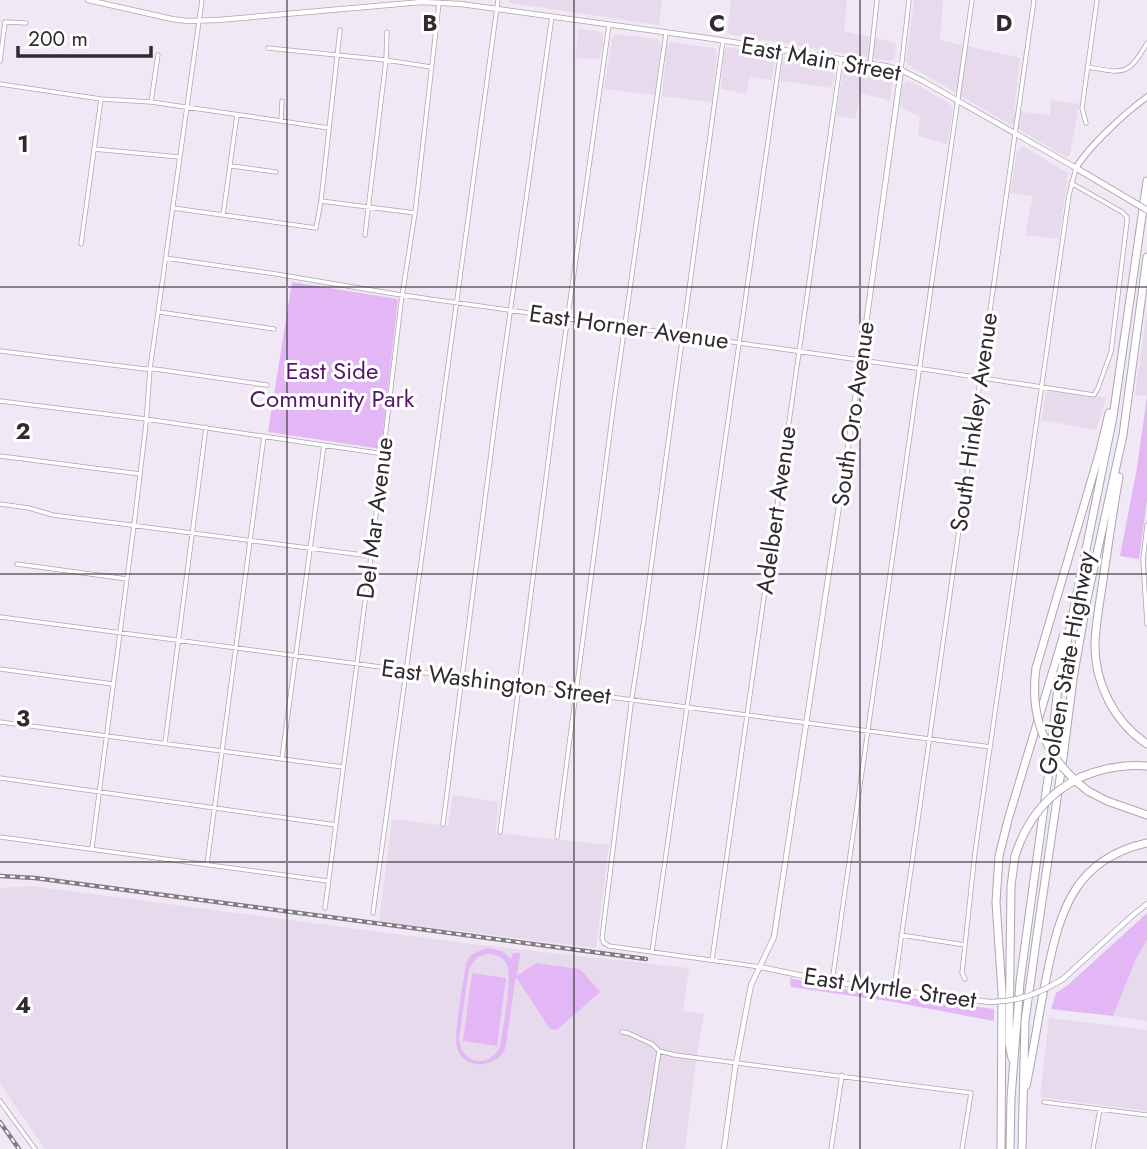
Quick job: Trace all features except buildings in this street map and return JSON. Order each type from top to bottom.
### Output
[{"type":"highway","name":"Golden State Highway","points":[[1010,1149],[1011,1097],[1020,982],[1058,687],[1113,418],[1147,181]]},
{"type":"highway","name":"Golden State Highway","points":[[1022,1149],[1025,1021],[1073,679],[1087,599],[1123,435],[1147,257]]},
{"type":"highway","points":[[1124,344],[1100,451],[1036,668],[1035,704],[1046,741],[1064,769],[1088,791],[1107,801],[1147,815]]},
{"type":"highway","points":[[1123,435],[1095,650],[1101,682],[1110,703],[1124,723],[1147,744]]},
{"type":"highway","points":[[1001,1149],[1002,992],[996,902],[999,856],[1064,633],[1069,629]]},
{"type":"highway","points":[[1014,1071],[1009,1043],[1011,886],[1015,856],[1024,831],[1039,809],[1058,790],[1081,777],[1111,767],[1147,766]]},
{"type":"highway","points":[[1023,1104],[1054,940],[1063,910],[1075,890],[1097,866],[1120,852],[1147,842]]},
{"type":"main road","points":[[1076,168],[1107,133],[1147,97]]},
{"type":"main road","name":"East Main Street","points":[[1076,168],[1147,210]]},
{"type":"street","name":"East Main Street","points":[[88,0],[187,21],[422,2],[439,3],[552,16],[886,66],[901,70],[1076,168]]},
{"type":"street","points":[[92,848],[134,525],[150,369],[202,0]]},
{"type":"street","points":[[373,913],[498,0]]},
{"type":"street","points":[[870,64],[877,0]]},
{"type":"street","name":"South Oro Avenue","points":[[724,1149],[751,985],[774,937],[861,360],[909,0]]},
{"type":"street","points":[[832,982],[972,0]]},
{"type":"street","name":"South Hinkley Avenue","points":[[894,989],[1034,0]]},
{"type":"street","points":[[1086,123],[1082,108],[1097,0]]},
{"type":"street","name":"Del Mar Avenue","points":[[325,908],[402,295],[415,213],[439,3]]},
{"type":"street","points":[[443,824],[510,311],[552,16]]},
{"type":"street","points":[[0,61],[5,22],[26,23]]},
{"type":"street","points":[[499,832],[609,25]]},
{"type":"street","points":[[172,208],[316,228],[340,30]]},
{"type":"street","points":[[365,235],[387,32]]},
{"type":"street","points":[[557,837],[624,327],[666,33]]},
{"type":"street","points":[[632,699],[723,41]]},
{"type":"street","points":[[1087,67],[1116,72],[1129,69],[1147,43]]},
{"type":"street","points":[[268,48],[431,67]]},
{"type":"street","points":[[652,952],[781,50]]},
{"type":"street","points":[[150,102],[158,55]]},
{"type":"street","name":"Adelbert Avenue","points":[[712,960],[841,59]]},
{"type":"street","points":[[0,84],[329,128]]},
{"type":"street","points":[[81,244],[101,99]]},
{"type":"street","points":[[281,121],[282,101]]},
{"type":"street","points":[[223,215],[237,115]]},
{"type":"street","points":[[94,149],[179,157]]},
{"type":"street","points":[[231,166],[276,172]]},
{"type":"street","points":[[965,979],[962,974],[975,852],[1041,386],[1071,183],[1076,168]]},
{"type":"street","name":"East Horner Avenue","points":[[165,258],[510,311],[1094,395],[1111,352],[1127,221],[1122,212],[1071,183]]},
{"type":"street","points":[[321,201],[415,213]]},
{"type":"street","points":[[159,312],[274,329]]},
{"type":"street","points":[[0,351],[267,385]]},
{"type":"street","points":[[0,401],[206,427],[384,454]]},
{"type":"street","points":[[164,743],[206,427]]},
{"type":"street","points":[[207,864],[264,436]]},
{"type":"street","points":[[282,758],[324,444]]},
{"type":"street","points":[[0,456],[140,474]]},
{"type":"street","points":[[0,504],[53,514],[371,556]]},
{"type":"street","points":[[1147,525],[1143,560],[1147,624]]},
{"type":"street","points":[[17,564],[127,579]]},
{"type":"street","name":"East Washington Street","points":[[0,617],[991,747]]},
{"type":"street","points":[[0,669],[113,684]]},
{"type":"street","name":"East Myrtle Street","points":[[632,699],[602,938],[609,946],[761,967],[832,982],[999,1002],[1035,995],[1063,979],[1147,904]]},
{"type":"street","points":[[0,722],[343,767]]},
{"type":"street","points":[[0,778],[336,825]]},
{"type":"street","points":[[0,837],[328,881]]},
{"type":"street","points":[[901,934],[965,945]]},
{"type":"street","points":[[622,1032],[652,1044],[659,1051],[681,1055],[971,1093],[962,1149]]},
{"type":"street","points":[[644,1149],[659,1051]]},
{"type":"street","points":[[831,1149],[842,1075]]},
{"type":"street","points":[[0,1101],[35,1149]]},
{"type":"street","points":[[1044,1102],[1147,1115]]},
{"type":"street","points":[[1094,1149],[1100,1109]]},
{"type":"shaded area","points":[[507,0],[662,0],[659,25],[511,3]]},
{"type":"shaded area","points":[[731,0],[847,0],[844,31],[896,43],[895,58],[889,61],[727,34]]},
{"type":"shaded area","points":[[914,0],[943,0],[940,40],[1020,58],[1014,111],[1050,115],[1051,100],[1079,104],[1070,155],[1066,157],[908,65],[906,60]]},
{"type":"shaded area","points":[[579,29],[603,34],[599,59],[575,58]]},
{"type":"shaded area","points":[[615,34],[657,39],[661,44],[655,95],[604,89]]},
{"type":"shaded area","points":[[670,42],[715,48],[717,53],[712,102],[662,96],[667,45]]},
{"type":"shaded area","points":[[727,47],[771,55],[775,61],[771,80],[750,77],[746,94],[721,89],[724,52]]},
{"type":"shaded area","points":[[786,56],[832,67],[835,71],[832,88],[780,81]]},
{"type":"shaded area","points":[[844,66],[891,73],[893,77],[890,102],[861,94],[855,119],[836,115]]},
{"type":"shaded area","points":[[908,81],[950,104],[953,109],[947,144],[918,136],[920,117],[899,106],[903,84]]},
{"type":"shaded area","points":[[1022,147],[1068,173],[1059,239],[1025,235],[1033,196],[1010,193],[1017,152]]},
{"type":"shaded area","points":[[1147,311],[1147,396],[1135,395]]},
{"type":"shaded area","points":[[1048,391],[1106,398],[1096,430],[1041,420]]},
{"type":"shaded area","points":[[453,795],[498,802],[496,833],[609,845],[596,948],[379,921],[392,819],[448,826]]},
{"type":"shaded area","points":[[32,886],[464,943],[689,968],[683,1011],[704,1014],[685,1149],[45,1149],[0,1084],[0,888]]},
{"type":"shaded area","points":[[1147,940],[1147,1021],[1113,1016],[1136,959]]},
{"type":"shaded area","points":[[1049,1018],[1147,1030],[1147,1111],[1040,1097]]},
{"type":"green space","name":"East Side Community Park","points":[[292,282],[398,299],[381,449],[268,432]]},
{"type":"green space","points":[[1147,396],[1147,500],[1139,559],[1120,556],[1137,468]]},
{"type":"green space","points":[[1147,913],[1147,940],[1136,959],[1113,1016],[1051,1009],[1056,993]]},
{"type":"green space","points":[[487,948],[502,951],[511,959],[513,953],[520,953],[517,976],[536,963],[580,969],[600,992],[557,1030],[550,1029],[516,977],[504,1051],[493,1061],[472,1063],[460,1055],[456,1042],[466,963],[472,954]],"holes":[[[487,954],[500,957],[506,963],[509,979],[507,1003],[500,1047],[489,1059],[476,1061],[465,1054],[459,1039],[469,969],[477,957]]]},
{"type":"green space","points":[[472,973],[506,978],[497,1046],[463,1041]]},
{"type":"green space","points":[[790,978],[828,987],[994,1009],[994,1021],[888,1001],[791,987]]},
{"type":"railway","points":[[0,876],[35,878],[646,959]]},
{"type":"railway","points":[[0,1122],[19,1149]]}]
